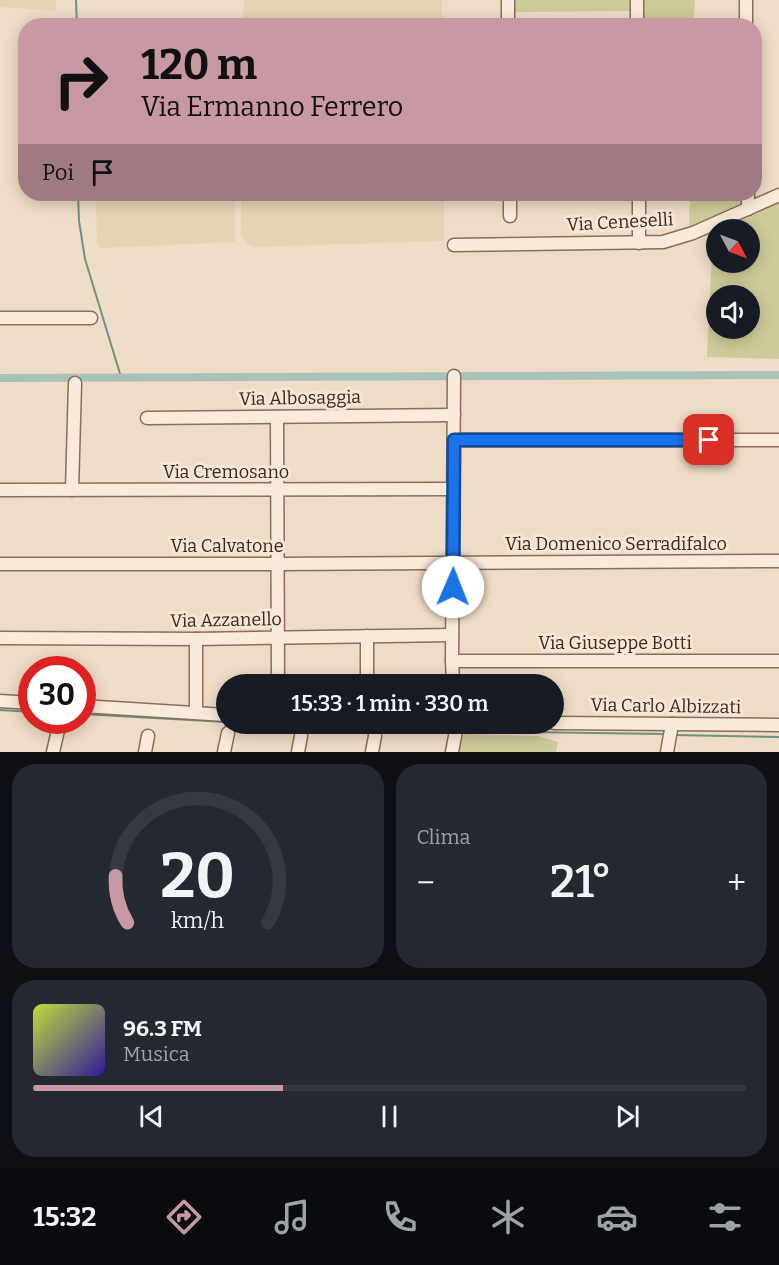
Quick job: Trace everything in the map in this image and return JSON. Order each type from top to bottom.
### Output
[{"type":"street","points":[[508,0],[508,18]]},
{"type":"street","points":[[637,0],[637,18]]},
{"type":"street","points":[[746,0],[746,18]]},
{"type":"street","name":"Via Ceneselli","points":[[454,245],[659,242],[676,239],[779,195]]},
{"type":"street","points":[[510,201],[510,216]]},
{"type":"street","points":[[639,201],[639,243]]},
{"type":"street","points":[[748,201],[748,209]]},
{"type":"street","points":[[0,318],[91,318]]},
{"type":"street","points":[[453,674],[454,376]]},
{"type":"street","points":[[72,490],[75,383]]},
{"type":"street","name":"Via Albosaggia","points":[[147,418],[454,415]]},
{"type":"street","points":[[277,417],[278,674]]},
{"type":"street","points":[[454,440],[779,440]]},
{"type":"street","name":"Via Cremosano","points":[[0,490],[453,489]]},
{"type":"street","name":"Via Domenico Serradifalco","points":[[453,563],[779,561]]},
{"type":"street","name":"Via Calvatone","points":[[0,564],[453,563]]},
{"type":"street","name":"Via Azzanello","points":[[0,638],[196,639],[452,635]]},
{"type":"street","points":[[367,636],[367,674]]},
{"type":"street","points":[[196,639],[196,713]]},
{"type":"street","name":"Via Giuseppe Botti","points":[[452,661],[779,661]]},
{"type":"street","points":[[0,701],[18,702]]},
{"type":"street","points":[[96,707],[216,714]]},
{"type":"street","name":"Via Carlo Albizzati","points":[[564,723],[779,725]]},
{"type":"street","points":[[667,752],[672,724]]},
{"type":"street","points":[[53,752],[57,734]]},
{"type":"street","points":[[225,752],[228,734]]},
{"type":"street","points":[[145,752],[148,736]]},
{"type":"street","points":[[298,752],[302,736]]},
{"type":"street","points":[[372,752],[375,736]]},
{"type":"shaded area","points":[[0,0],[56,0],[56,11],[0,7]]},
{"type":"shaded area","points":[[244,0],[442,0],[442,18],[243,18]]},
{"type":"shaded area","points":[[514,0],[633,0],[633,11],[514,12]]},
{"type":"shaded area","points":[[642,0],[695,0],[694,18],[642,18]]},
{"type":"shaded area","points":[[779,198],[779,359],[707,357],[708,339],[760,339],[760,285],[710,285],[711,273],[760,273],[760,219],[738,219]]},
{"type":"shaded area","points":[[96,201],[235,201],[235,242],[100,248],[97,241]]},
{"type":"shaded area","points":[[241,201],[444,201],[444,241],[252,247],[241,234]]},
{"type":"shaded area","points":[[690,201],[743,201],[743,205],[689,228]]},
{"type":"shaded area","points":[[464,734],[538,736],[558,742],[556,752],[457,752]]},
{"type":"waterway","points":[[76,0],[77,18]]},
{"type":"waterway","points":[[78,201],[85,259],[121,377]]},
{"type":"waterway","points":[[0,378],[779,375]]},
{"type":"waterway","points":[[0,710],[18,711]]},
{"type":"waterway","points":[[96,715],[216,721]]},
{"type":"waterway","points":[[564,733],[665,734]]},
{"type":"waterway","points":[[674,735],[779,737]]},
{"type":"route","points":[[453,587],[454,440],[709,440]]}]
